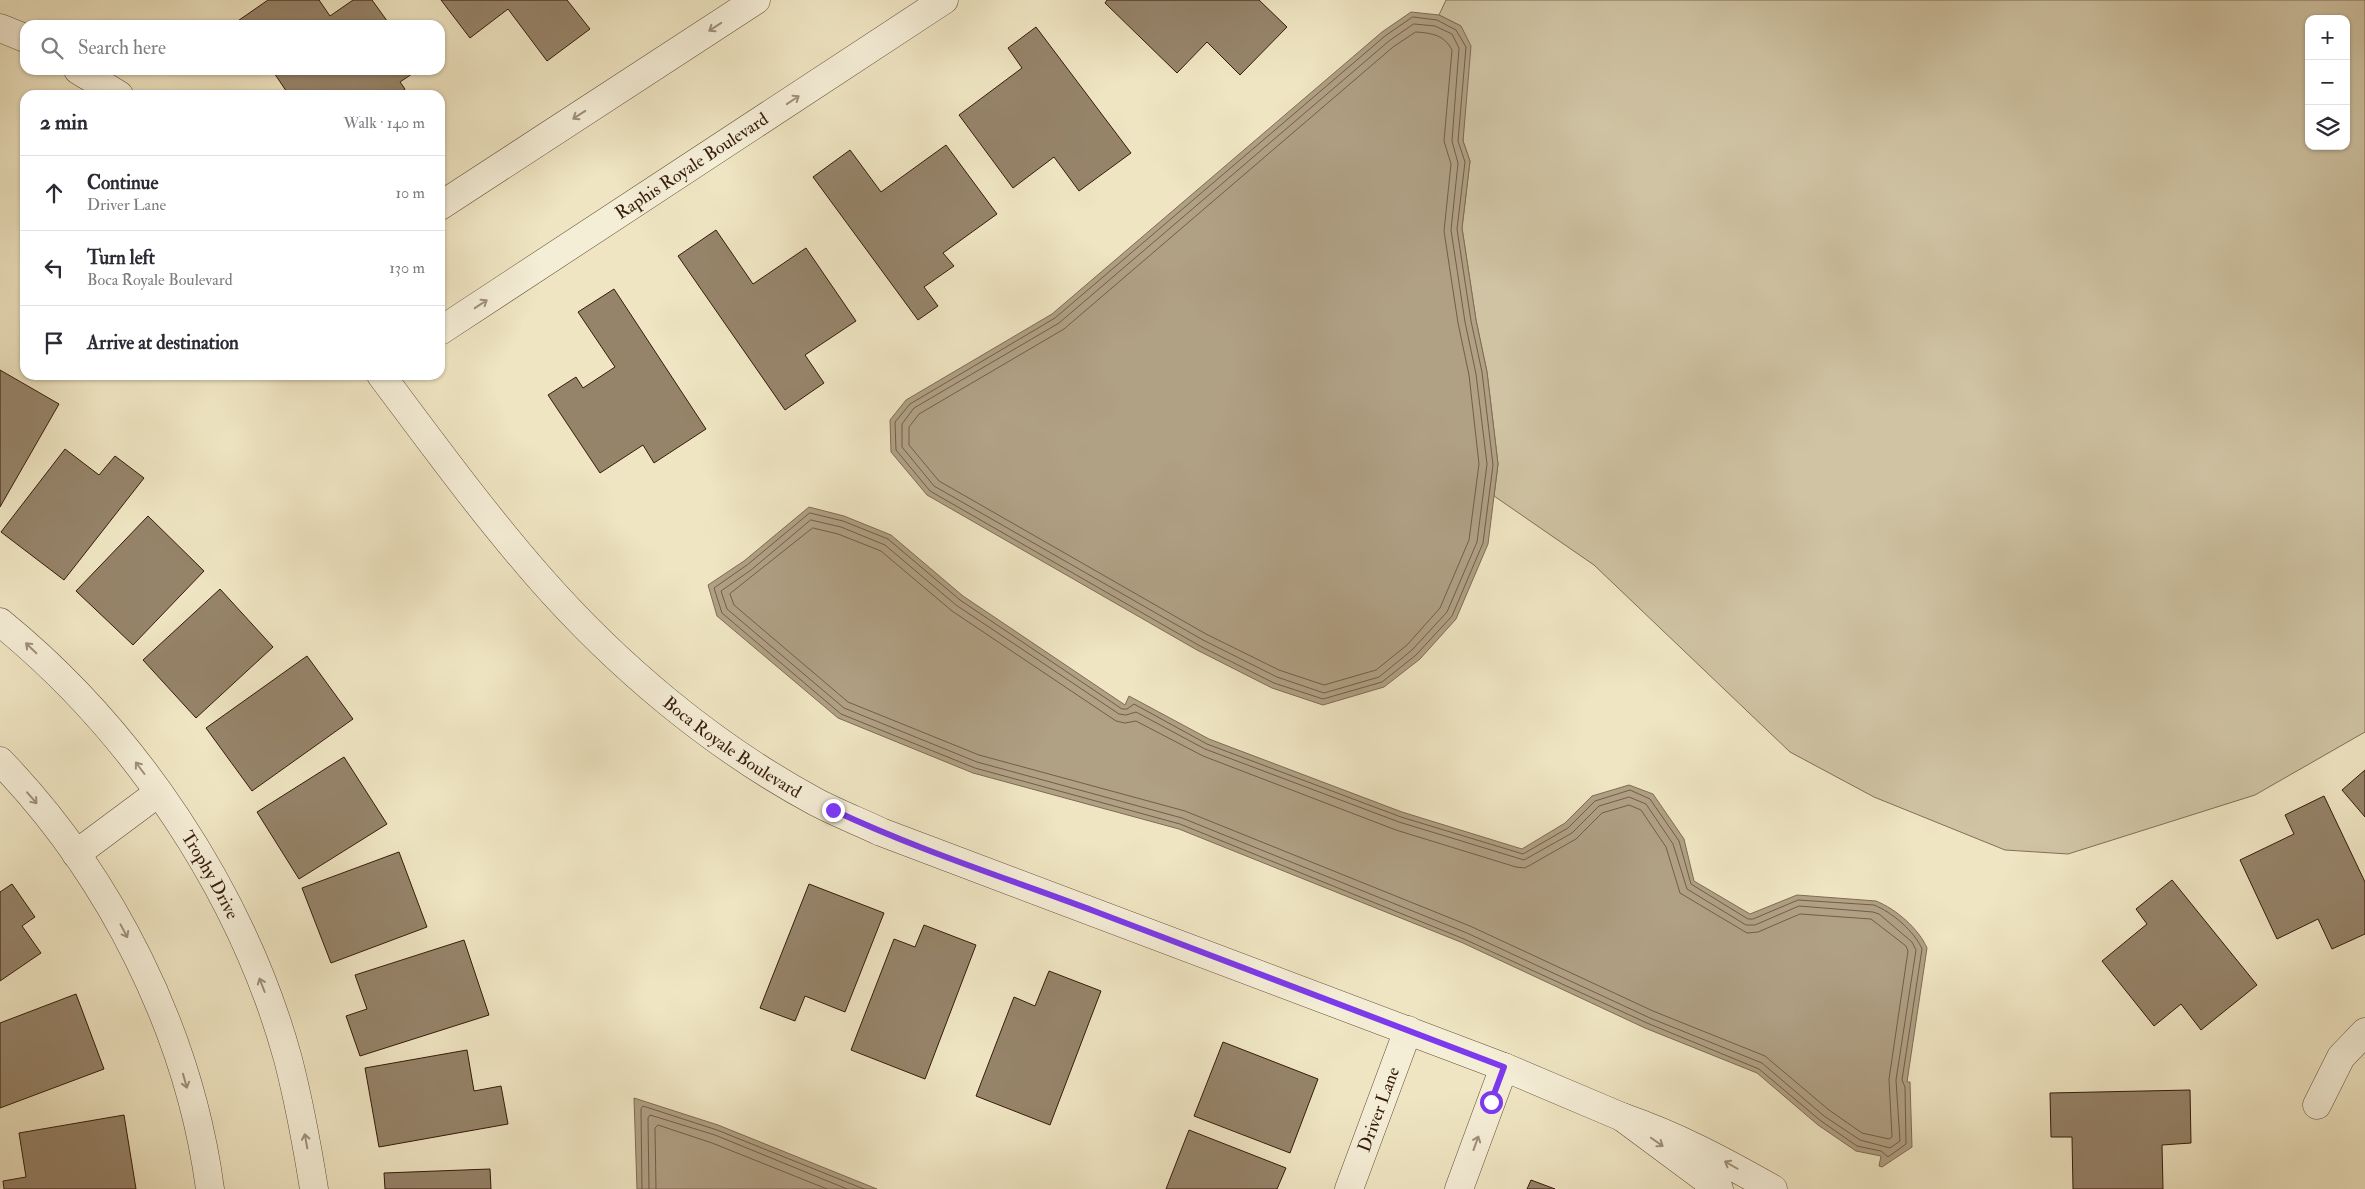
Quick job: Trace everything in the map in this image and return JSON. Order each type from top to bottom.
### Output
[{"type":"street","points":[[445,203],[756,0]]},
{"type":"street","name":"Raphis Royale Boulevard","points":[[445,327],[944,0]]},
{"type":"street","points":[[0,28],[20,36]]},
{"type":"street","points":[[86,75],[111,90]]},
{"type":"street","name":"Boca Royale Boulevard","points":[[385,380],[539,577],[586,627],[637,676],[684,714],[772,776],[817,802],[890,836],[1408,1030],[1504,1067],[1622,1117],[1664,1131],[1720,1158],[1773,1189]]},
{"type":"street","name":"Trophy Drive","points":[[0,622],[61,676],[120,742],[158,793],[213,880],[256,969],[287,1058],[299,1107],[314,1189]]},
{"type":"street","points":[[0,761],[47,815],[94,878],[144,968],[165,1020],[197,1121],[210,1189]]},
{"type":"street","points":[[76,854],[158,793]]},
{"type":"street","name":"Driver Lane","points":[[1349,1189],[1408,1030]]},
{"type":"street","points":[[2317,1104],[2341,1057],[2365,1032]]},
{"type":"street","points":[[1459,1189],[1504,1067]]},
{"type":"street","name":"Boca Royale Boulevard","points":[[1622,1117],[1719,1189]]},
{"type":"shaded area","points":[[1446,0],[2365,0],[2365,732],[2255,795],[2068,854],[2005,850],[1874,797],[1790,752],[1594,565],[1494,496],[1498,464],[1487,372],[1476,320],[1462,228],[1470,161],[1463,141],[1465,101],[1461,26],[1439,15]]},
{"type":"water","points":[[1411,12],[1439,15],[1461,26],[1471,46],[1463,141],[1470,161],[1462,228],[1476,320],[1487,372],[1498,464],[1488,544],[1456,619],[1420,659],[1384,687],[1323,705],[1272,688],[1197,650],[927,495],[891,452],[890,420],[906,400],[1052,314],[1382,32]]},
{"type":"water","points":[[809,507],[844,516],[891,535],[963,596],[1125,705],[1129,696],[1209,739],[1402,812],[1522,849],[1565,823],[1592,796],[1629,785],[1653,794],[1684,839],[1694,881],[1750,914],[1797,895],[1876,901],[1891,909],[1913,927],[1927,948],[1907,1082],[1910,1082],[1912,1147],[1882,1167],[1879,1166],[1881,1156],[1856,1151],[1818,1125],[1757,1073],[1645,1028],[1463,943],[1179,829],[973,773],[838,718],[717,616],[708,585],[744,561]]},
{"type":"water","points":[[634,1098],[718,1125],[877,1189],[637,1189]]},
{"type":"building","points":[[268,0],[319,0],[330,16],[353,0],[372,0],[386,20],[239,20]]},
{"type":"building","points":[[441,0],[567,0],[590,29],[547,61],[508,9],[470,38]]},
{"type":"building","points":[[1107,0],[1259,0],[1287,27],[1240,75],[1207,42],[1177,73],[1105,3]]},
{"type":"building","points":[[1036,27],[1131,153],[1079,191],[1054,157],[1013,188],[959,115],[1022,68],[1008,48]]},
{"type":"building","points":[[275,75],[410,75],[400,82],[405,89],[404,90],[286,90]]},
{"type":"building","points":[[946,145],[997,214],[943,253],[954,266],[924,287],[938,306],[918,320],[813,177],[850,150],[881,192]]},
{"type":"building","points":[[716,230],[753,284],[806,248],[856,321],[805,355],[824,383],[785,410],[678,256]]},
{"type":"building","points":[[614,289],[706,429],[654,463],[643,445],[600,473],[548,395],[576,377],[583,388],[615,367],[578,312]]},
{"type":"building","points":[[0,370],[59,404],[0,507]]},
{"type":"building","points":[[65,449],[99,475],[115,456],[144,478],[64,580],[1,532]]},
{"type":"building","points":[[148,516],[204,571],[133,645],[76,591]]},
{"type":"building","points":[[220,589],[273,647],[196,718],[143,660]]},
{"type":"building","points":[[307,656],[353,719],[252,791],[206,728]]},
{"type":"building","points":[[344,757],[387,824],[299,879],[257,812]]},
{"type":"building","points":[[2365,770],[2365,817],[2342,790]]},
{"type":"building","points":[[2324,796],[2365,882],[2365,934],[2332,949],[2318,919],[2277,939],[2240,860],[2294,834],[2285,815]]},
{"type":"building","points":[[399,852],[427,927],[331,963],[302,888]]},
{"type":"building","points":[[2172,880],[2257,985],[2201,1030],[2181,1004],[2154,1026],[2102,961],[2147,924],[2136,909]]},
{"type":"building","points":[[12,884],[35,917],[22,926],[41,953],[0,981],[0,892]]},
{"type":"building","points":[[809,884],[884,913],[845,1012],[805,996],[795,1021],[760,1008]]},
{"type":"building","points":[[924,925],[976,945],[925,1079],[851,1050],[894,939],[915,947]]},
{"type":"building","points":[[464,940],[489,1015],[360,1056],[346,1016],[367,1009],[355,975]]},
{"type":"building","points":[[1049,971],[1101,991],[1050,1125],[976,1096],[1014,997],[1035,1006]]},
{"type":"building","points":[[76,994],[104,1069],[0,1108],[0,1023]]},
{"type":"building","points":[[1223,1042],[1318,1079],[1290,1153],[1194,1116]]},
{"type":"building","points":[[467,1050],[474,1091],[501,1086],[508,1124],[379,1147],[365,1068]]},
{"type":"building","points":[[2190,1090],[2191,1143],[2162,1145],[2163,1189],[2073,1189],[2072,1137],[2051,1137],[2050,1093]]},
{"type":"building","points":[[124,1115],[136,1189],[4,1189],[3,1181],[26,1177],[19,1133]]},
{"type":"building","points":[[1189,1130],[1286,1168],[1277,1189],[1166,1189]]},
{"type":"building","points":[[490,1169],[491,1189],[385,1189],[384,1173]]},
{"type":"building","points":[[1531,1180],[1555,1189],[1527,1189]]},
{"type":"route","points":[[833,810],[946,858],[1092,910],[1504,1067],[1491,1102]]}]
